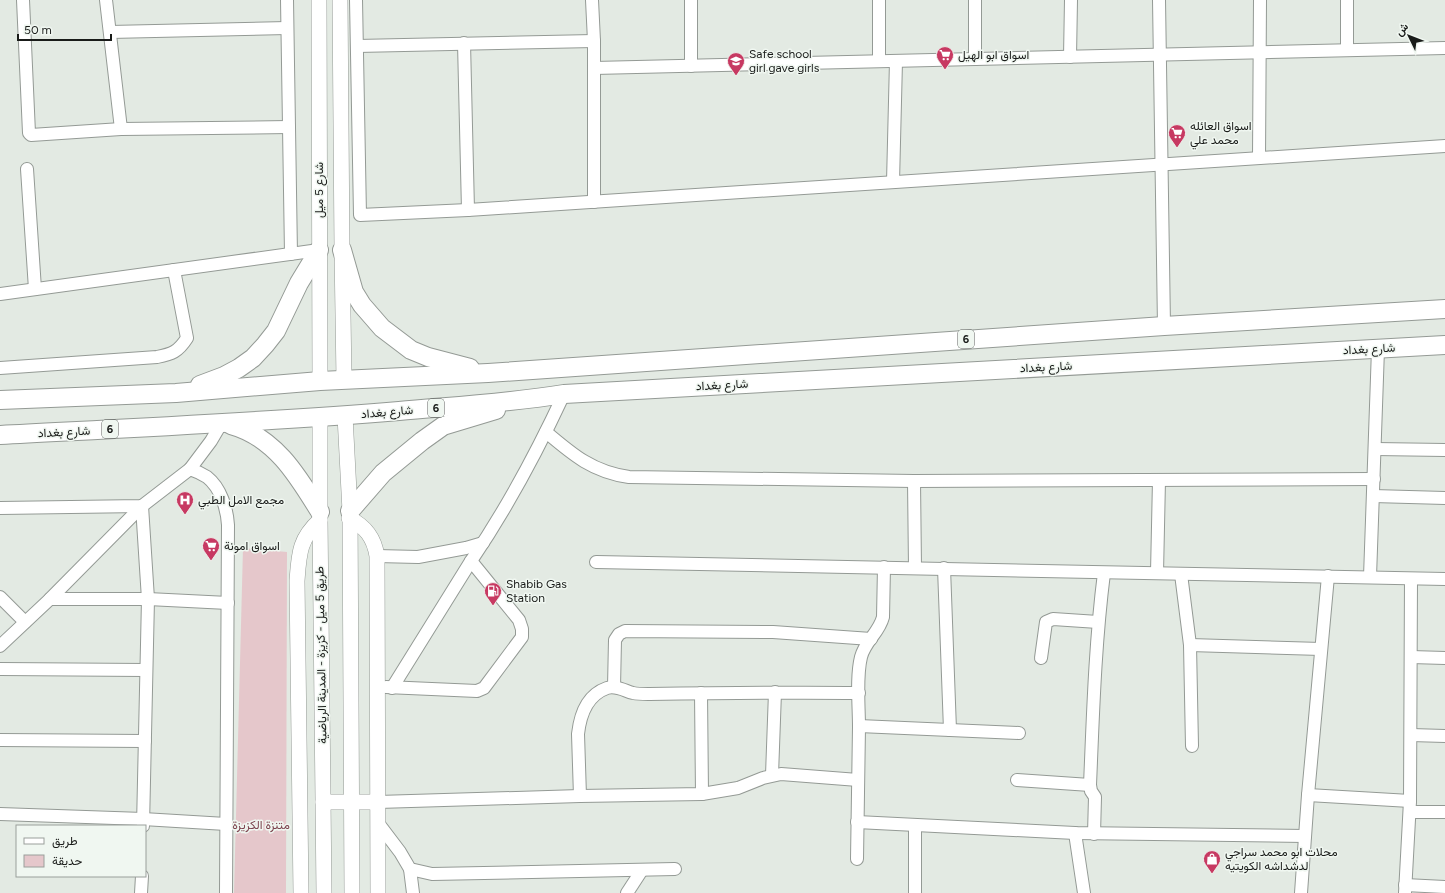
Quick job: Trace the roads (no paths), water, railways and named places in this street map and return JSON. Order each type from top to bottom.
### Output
[{"type":"highway","points":[[176,394],[228,374],[246,363],[256,354],[276,331],[299,283],[319,250]]},
{"type":"highway","points":[[342,250],[354,292],[362,305],[382,328],[411,350],[428,357],[488,373]]},
{"type":"highway","name":"6","points":[[0,400],[176,394],[344,379],[488,373],[1164,326],[1445,309]]},
{"type":"highway","name":"شارع بغداد","points":[[0,434],[224,424],[345,416],[527,400],[564,394],[1445,345]]},
{"type":"highway","points":[[350,515],[366,492],[388,469],[442,426],[527,400]]},
{"type":"highway","points":[[224,424],[247,431],[258,437],[280,455],[300,478],[320,516]]},
{"type":"main road","name":"شارع 5 ميل","points":[[319,0],[320,381]]},
{"type":"main road","name":"شارع 5 ميل","points":[[340,0],[344,379]]},
{"type":"main road","points":[[345,416],[350,515],[352,893]]},
{"type":"main road","name":"طريق 5 ميل - كزيزة - المدينة الرياضية","points":[[320,417],[324,893]]},
{"type":"main road","points":[[350,515],[366,529],[371,537],[377,556],[378,893]]},
{"type":"main road","points":[[301,893],[299,555],[304,539],[320,516]]},
{"type":"main road","points":[[323,802],[378,802]]},
{"type":"street","points":[[23,0],[29,134],[31,135],[121,129],[289,127]]},
{"type":"street","points":[[106,0],[121,129]]},
{"type":"street","points":[[287,0],[291,254]]},
{"type":"street","points":[[356,0],[360,215],[594,202],[1445,146]]},
{"type":"street","points":[[592,0],[594,41],[594,202]]},
{"type":"street","points":[[691,0],[691,66]]},
{"type":"street","points":[[879,0],[879,61]]},
{"type":"street","points":[[975,0],[975,59]]},
{"type":"street","points":[[1070,57],[1071,0]]},
{"type":"street","points":[[1159,0],[1164,326]]},
{"type":"street","points":[[1259,158],[1260,0]]},
{"type":"street","points":[[1347,0],[1347,50]]},
{"type":"street","points":[[110,32],[287,28]]},
{"type":"street","points":[[357,46],[594,41]]},
{"type":"street","points":[[464,43],[468,210]]},
{"type":"street","points":[[594,68],[1445,48]]},
{"type":"street","points":[[893,182],[896,61]]},
{"type":"street","points":[[27,169],[35,289]]},
{"type":"street","points":[[0,294],[319,250]]},
{"type":"street","points":[[0,368],[157,358],[171,354],[181,347],[186,338],[174,270]]},
{"type":"street","points":[[1370,577],[1378,349]]},
{"type":"street","points":[[392,688],[470,561],[483,543],[530,463],[564,394]]},
{"type":"street","points":[[0,646],[50,599],[142,506],[190,469],[224,424]]},
{"type":"street","points":[[546,432],[570,453],[584,462],[598,469],[618,475],[629,476],[914,481],[1374,479]]},
{"type":"street","points":[[1375,449],[1445,450]]},
{"type":"street","points":[[190,469],[208,477],[217,489],[226,509],[228,526],[226,893]]},
{"type":"street","points":[[1157,573],[1159,480]]},
{"type":"street","points":[[914,481],[915,568]]},
{"type":"street","points":[[1373,496],[1445,498]]},
{"type":"street","points":[[0,508],[142,506]]},
{"type":"street","points":[[142,506],[148,599],[143,822]]},
{"type":"street","points":[[377,556],[418,557],[466,548],[483,543]]},
{"type":"street","points":[[377,686],[392,688],[477,691],[484,688],[522,637],[522,629],[519,620],[470,561]]},
{"type":"street","points":[[596,562],[1445,579]]},
{"type":"street","points":[[857,859],[859,693],[861,657],[866,645],[879,629],[883,617],[884,567]]},
{"type":"street","points":[[944,568],[950,730]]},
{"type":"street","points":[[1094,834],[1095,797],[1090,785],[1094,664],[1104,572]]},
{"type":"street","points":[[1181,574],[1190,645],[1192,746]]},
{"type":"street","points":[[1301,893],[1308,795],[1328,576]]},
{"type":"street","points":[[1411,579],[1410,806],[1405,889],[1445,887]]},
{"type":"street","points":[[0,597],[25,622]]},
{"type":"street","points":[[50,599],[148,599],[228,603]]},
{"type":"street","points":[[1041,658],[1046,622],[1053,619],[1098,622]]},
{"type":"street","points":[[614,687],[615,640],[619,634],[625,630],[760,631],[806,633],[871,639]]},
{"type":"street","points":[[1190,645],[1321,649]]},
{"type":"street","points":[[1411,657],[1445,658]]},
{"type":"street","points":[[0,669],[146,670]]},
{"type":"street","points":[[580,796],[578,734],[582,716],[586,707],[595,695],[607,688],[614,687],[641,694],[774,692],[859,693]]},
{"type":"street","points":[[772,775],[774,692]]},
{"type":"street","points":[[700,693],[702,794]]},
{"type":"street","points":[[859,726],[1018,733]]},
{"type":"street","points":[[1411,735],[1445,736]]},
{"type":"street","points":[[0,740],[145,741]]},
{"type":"street","points":[[378,802],[702,794],[738,788],[772,775],[780,774],[858,780]]},
{"type":"street","points":[[1017,780],[1090,785]]},
{"type":"street","points":[[1308,795],[1410,806],[1445,812]]},
{"type":"street","points":[[0,814],[143,822],[226,824]]},
{"type":"street","points":[[857,822],[1094,834],[1305,836]]},
{"type":"street","points":[[378,823],[400,852],[410,869],[413,893]]},
{"type":"street","points":[[915,825],[915,893]]},
{"type":"street","points":[[1075,833],[1084,893]]},
{"type":"street","points":[[410,869],[432,874],[675,869]]},
{"type":"street","points":[[627,893],[642,870]]},
{"type":"street","points":[[142,877],[142,893]]},
{"type":"place","name":"اسواق ابو الهيل","points":[[945,70]]},
{"type":"place","name":"Safe school girl gave girls","points":[[736,76]]},
{"type":"place","name":"اسواق العائله محمد علي","points":[[1177,148]]},
{"type":"place","name":"مجمع الامل الطبي","points":[[185,515]]},
{"type":"place","name":"اسواق امونة","points":[[211,561]]},
{"type":"place","name":"Shabib Gas Station","points":[[493,606]]},
{"type":"place","name":"محلات ابو محمد سراجي لدشداشه الكويتيه","points":[[1212,874]]},
{"type":"park label","name":"متنزة الكزيزة","points":[[261,825]]}]
